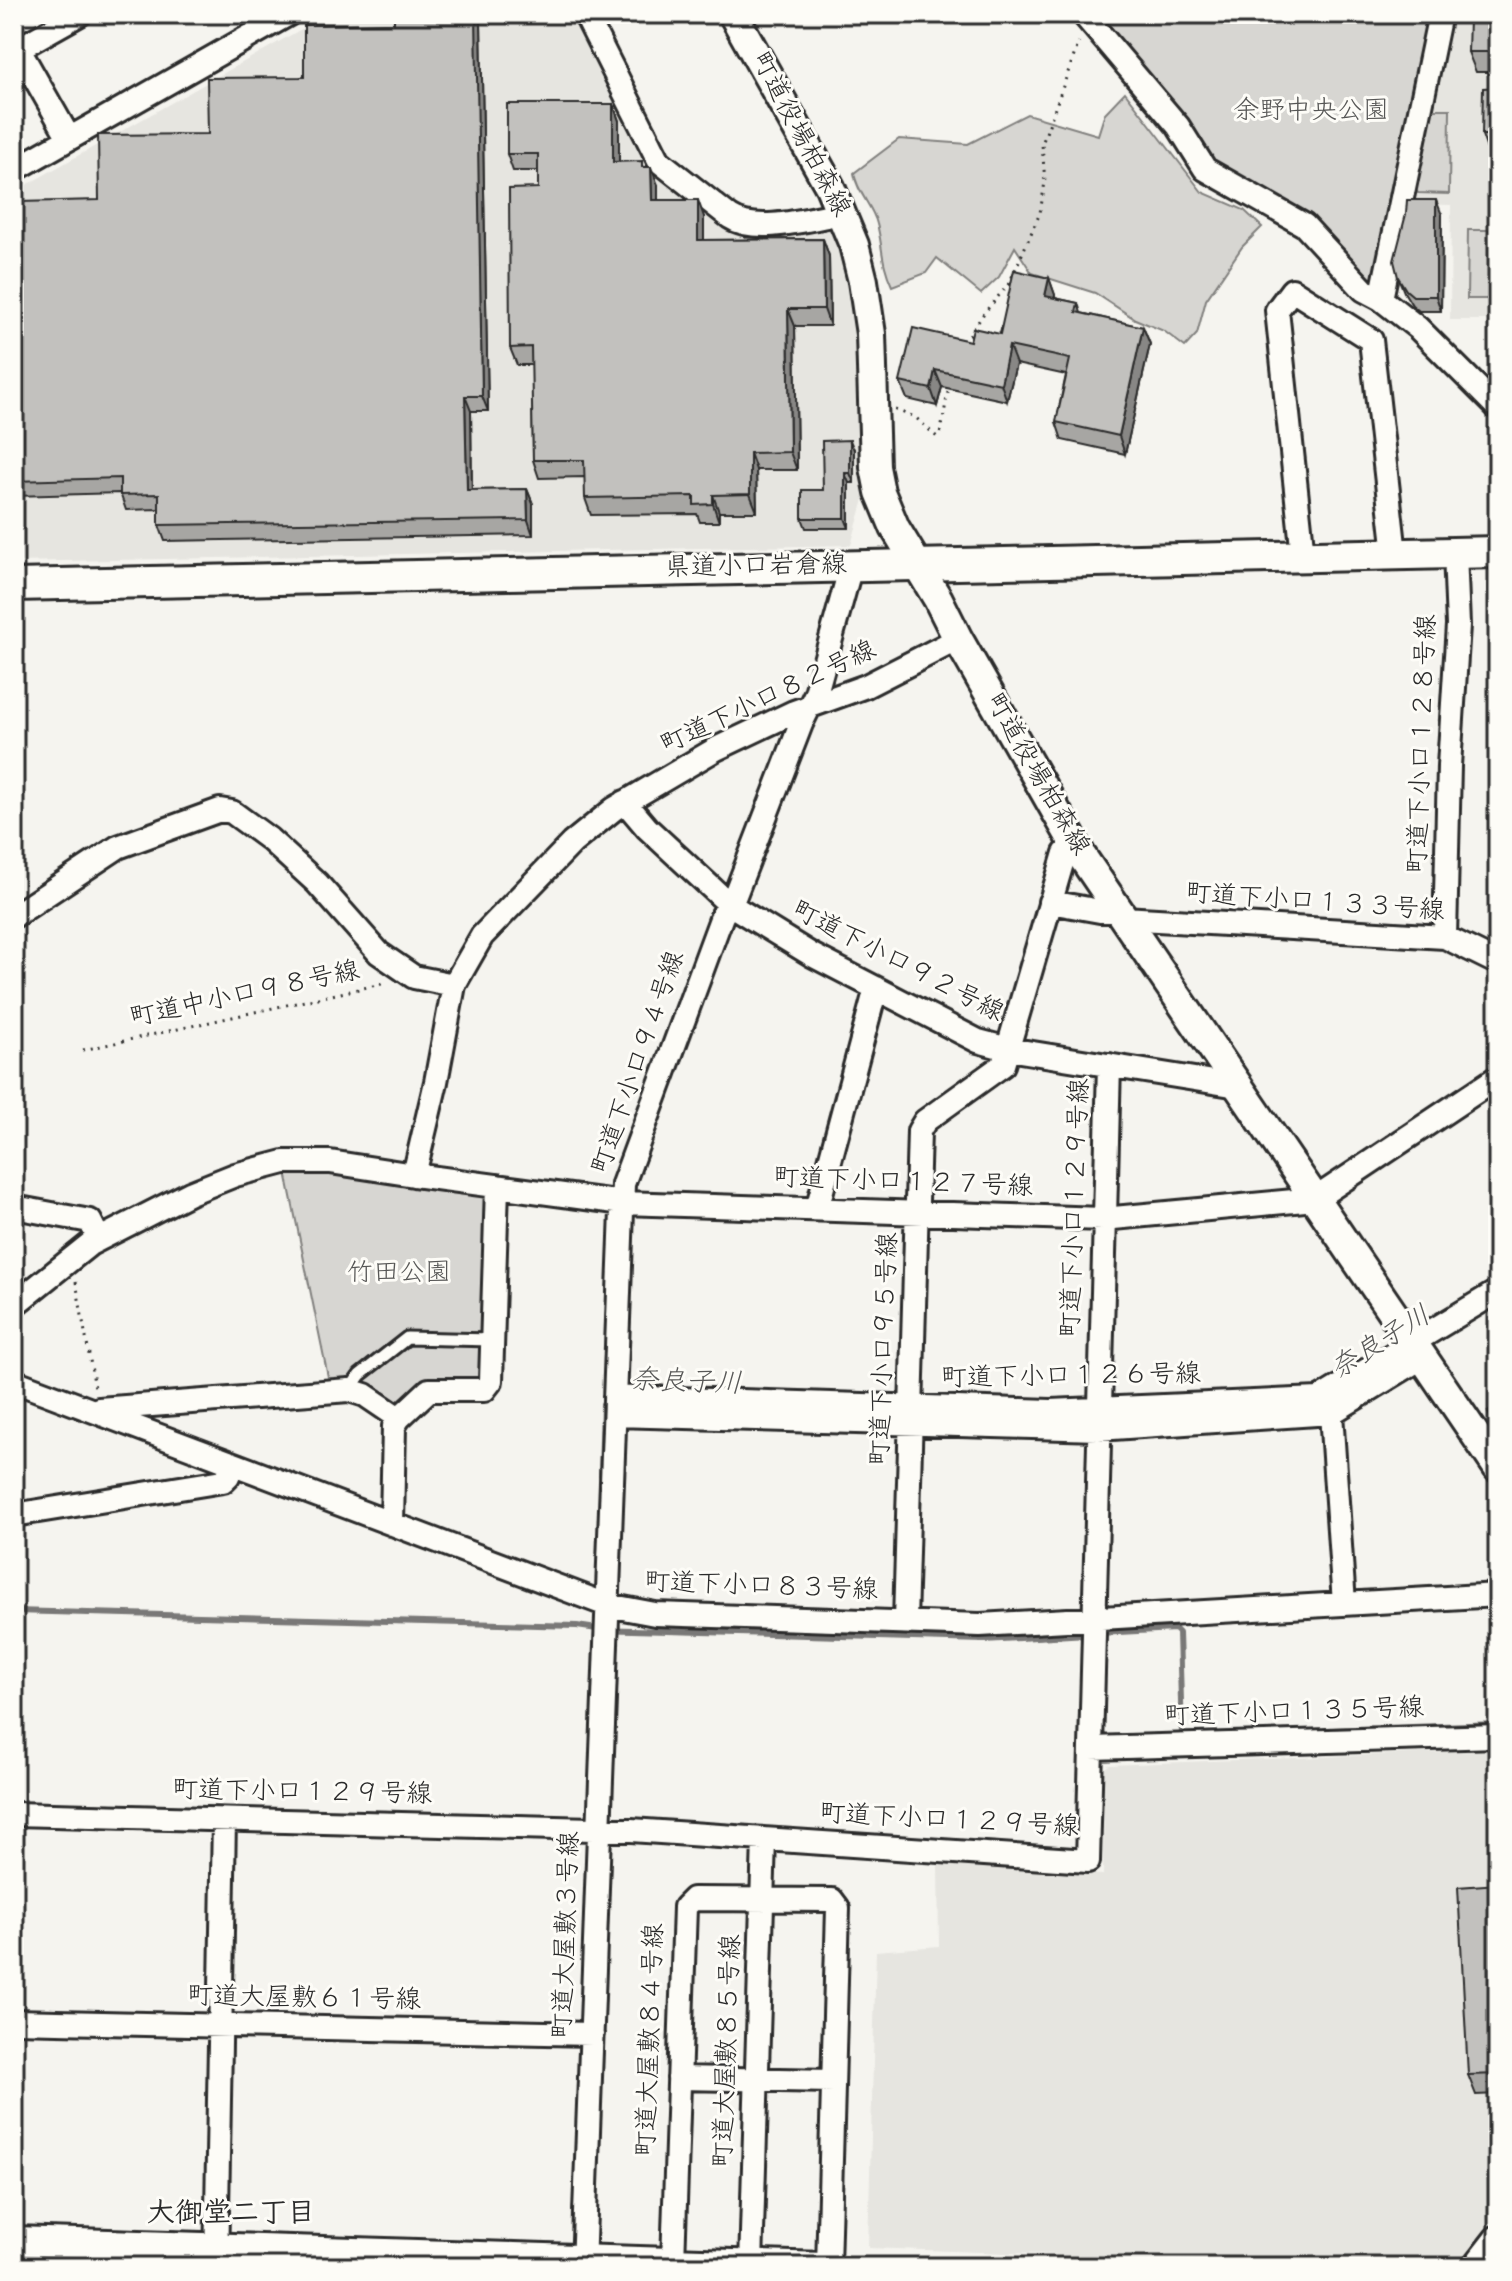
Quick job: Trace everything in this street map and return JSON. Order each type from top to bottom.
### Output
[{"type":"main road","name":"県道小口岩倉線","points":[[14,585],[1498,552]]},
{"type":"street","points":[[69,138],[15,47],[80,14]]},
{"type":"street","points":[[14,170],[289,14]]},
{"type":"street","points":[[585,14],[659,161],[730,217],[739,222],[777,225],[842,213]]},
{"type":"street","name":"町道役場柏森線","points":[[733,14],[842,213],[863,281],[871,334],[874,460],[878,483],[895,528],[1076,846],[1498,1468]]},
{"type":"street","points":[[1381,299],[1440,14]]},
{"type":"street","points":[[1085,17],[1178,126],[1205,169],[1304,225],[1364,290],[1381,299],[1418,328],[1495,402]]},
{"type":"street","points":[[1303,556],[1277,310],[1292,290],[1371,340],[1395,554]]},
{"type":"street","name":"町道下小口１２８号線","points":[[1445,937],[1449,766],[1458,625],[1455,553]]},
{"type":"street","name":"町道下小口９４号線","points":[[607,1605],[623,1184],[722,916],[816,693],[851,566]]},
{"type":"street","name":"町道下小口８２号線","points":[[414,1175],[454,985],[482,936],[572,843],[625,802],[716,749],[809,707],[866,686],[958,639]]},
{"type":"street","name":"町道下小口９２号線","points":[[625,802],[647,828],[729,904],[812,955],[978,1041],[1008,1049],[1238,1086]]},
{"type":"street","points":[[15,914],[118,847],[220,810],[232,812],[269,839],[317,883],[379,953],[414,977],[454,985]]},
{"type":"street","name":"町道下小口９５号線","points":[[905,1622],[919,1131],[925,1121],[1003,1065],[1065,853],[1076,846]]},
{"type":"street","name":"町道下小口１３３号線","points":[[1050,902],[1121,914],[1445,937],[1498,963]]},
{"type":"street","points":[[817,1209],[876,988]]},
{"type":"street","name":"町道下小口１２９号線","points":[[14,1814],[599,1829],[1088,1861],[1109,1065]]},
{"type":"street","name":"町道下小口１２７号線","points":[[414,1175],[623,1203],[1103,1219],[1315,1199],[1498,1077]]},
{"type":"street","points":[[14,1305],[99,1239],[235,1175],[284,1162],[330,1162],[414,1175]]},
{"type":"street","points":[[392,1524],[394,1426],[399,1418],[429,1390],[484,1390],[491,1381],[497,1186]]},
{"type":"street","points":[[14,1207],[90,1221],[99,1239]]},
{"type":"street","name":"町道下小口１２６号線","points":[[615,1406],[1098,1420],[1319,1399],[1418,1350],[1498,1291]]},
{"type":"street","points":[[1098,1420],[1331,1413],[1418,1350]]},
{"type":"street","name":"町道下小口８３号線","points":[[14,1381],[95,1409],[607,1605],[655,1614],[980,1625],[1498,1595]]},
{"type":"street","points":[[95,1409],[349,1390],[365,1395],[399,1418]]},
{"type":"street","points":[[1331,1413],[1344,1604]]},
{"type":"street","points":[[14,1515],[223,1481],[233,1464]]},
{"type":"street","name":"町道大屋敷３号線","points":[[583,2263],[607,1605]]},
{"type":"street","name":"町道下小口１３５号線","points":[[1091,1748],[1498,1736]]},
{"type":"street","points":[[216,2257],[224,1820]]},
{"type":"street","name":"町道大屋敷８５号線","points":[[751,2265],[764,1839]]},
{"type":"street","name":"町道大屋敷８４号線","points":[[673,2262],[685,1907],[693,1899],[832,1900],[838,1908],[826,2267]]},
{"type":"street","name":"町道大屋敷６１号線","points":[[14,2021],[592,2034]]},
{"type":"street","points":[[679,2078],[833,2081]]},
{"type":"street","points":[[1477,2267],[1498,2240]]},
{"type":"street","points":[[14,2241],[216,2257],[673,2262],[826,2267]]},
{"type":"lane","points":[[349,1390],[360,1375],[407,1338],[492,1340]]},
{"type":"path","points":[[959,352],[984,313],[1009,284],[1040,213],[1045,182],[1042,144],[1085,17]]},
{"type":"path","points":[[895,410],[915,417],[937,437],[941,431],[951,376]]},
{"type":"path","name":"町道中小口９８号線","points":[[83,1050],[414,977]]},
{"type":"path","points":[[72,1258],[95,1409]]},
{"type":"shaded area","points":[[328,14],[578,14],[648,154],[733,227],[829,221],[842,246],[858,330],[867,489],[851,545],[14,562],[14,192]]},
{"type":"shaded area","points":[[1451,14],[1498,14],[1498,320],[1450,320],[1451,205],[1409,204]]},
{"type":"shaded area","points":[[1498,1750],[1498,2230],[1459,2267],[868,2248],[876,1951],[939,1946],[938,1865],[1103,1875],[1104,1769],[1109,1765]]},
{"type":"green space","name":"余野中央公園","points":[[1089,14],[1425,14],[1429,25],[1374,286],[1307,223],[1208,166]]},
{"type":"green space","points":[[1125,92],[1202,192],[1244,210],[1262,227],[1242,247],[1206,300],[1197,334],[1185,347],[1164,331],[1135,319],[1095,293],[1032,273],[1015,247],[999,277],[981,294],[937,258],[926,273],[892,286],[875,217],[858,187],[854,173],[899,139],[968,144],[1027,114],[1098,135],[1105,113]]},
{"type":"green space","points":[[1430,109],[1450,109],[1449,194],[1418,193],[1413,187]]},
{"type":"green space","points":[[1468,230],[1498,230],[1498,299],[1467,299]]},
{"type":"green space","name":"竹田公園","points":[[286,1172],[336,1174],[486,1195],[491,1202],[484,1379],[404,1406],[329,1382]]},
{"type":"building","points":[[394,14],[476,14],[482,396],[465,396],[467,490],[527,489],[528,520],[159,525],[159,494],[120,495],[120,478],[14,481],[14,248],[20,248],[19,202],[99,200],[98,135],[208,134],[207,78],[304,77],[304,25],[394,23]]},
{"type":"building","points":[[1469,19],[1498,19],[1498,52],[1468,52]]},
{"type":"building","points":[[1498,87],[1498,135],[1482,135],[1483,88]]},
{"type":"building","points":[[507,104],[613,104],[613,162],[642,161],[642,167],[651,167],[652,200],[698,200],[698,240],[823,239],[824,309],[788,309],[790,452],[750,453],[750,494],[713,495],[713,504],[694,505],[694,496],[585,498],[584,460],[533,460],[531,347],[510,348],[509,189],[538,188],[538,154],[507,154]]},
{"type":"building","points":[[1407,200],[1436,200],[1436,296],[1413,296],[1398,277],[1394,261]]},
{"type":"building","points":[[1014,270],[1049,278],[1045,296],[1078,303],[1076,312],[1143,327],[1119,436],[1056,422],[1070,359],[1009,346],[1001,384],[935,370],[931,389],[900,382],[913,328],[970,341],[973,328],[1000,334]]},
{"type":"building","points":[[850,440],[850,473],[845,473],[845,518],[802,518],[802,490],[823,490],[822,441]]},
{"type":"building","points":[[1498,1405],[1498,1426],[1488,1412]]},
{"type":"building","points":[[1498,1884],[1498,2074],[1468,2075],[1458,1887]]},
{"type":"waterway","name":"奈良子川","points":[[601,1475],[603,1404],[609,1405]]},
{"type":"waterway","name":"奈良子川","points":[[14,1611],[984,1640],[1087,1634]]},
{"type":"waterway","points":[[1099,1633],[1175,1629],[1179,1633],[1182,1735],[1187,1735]]},
{"type":"waterway","points":[[1326,1730],[1498,1724]]},
{"type":"district","name":"大御堂二丁目","points":[[231,2216]]}]
